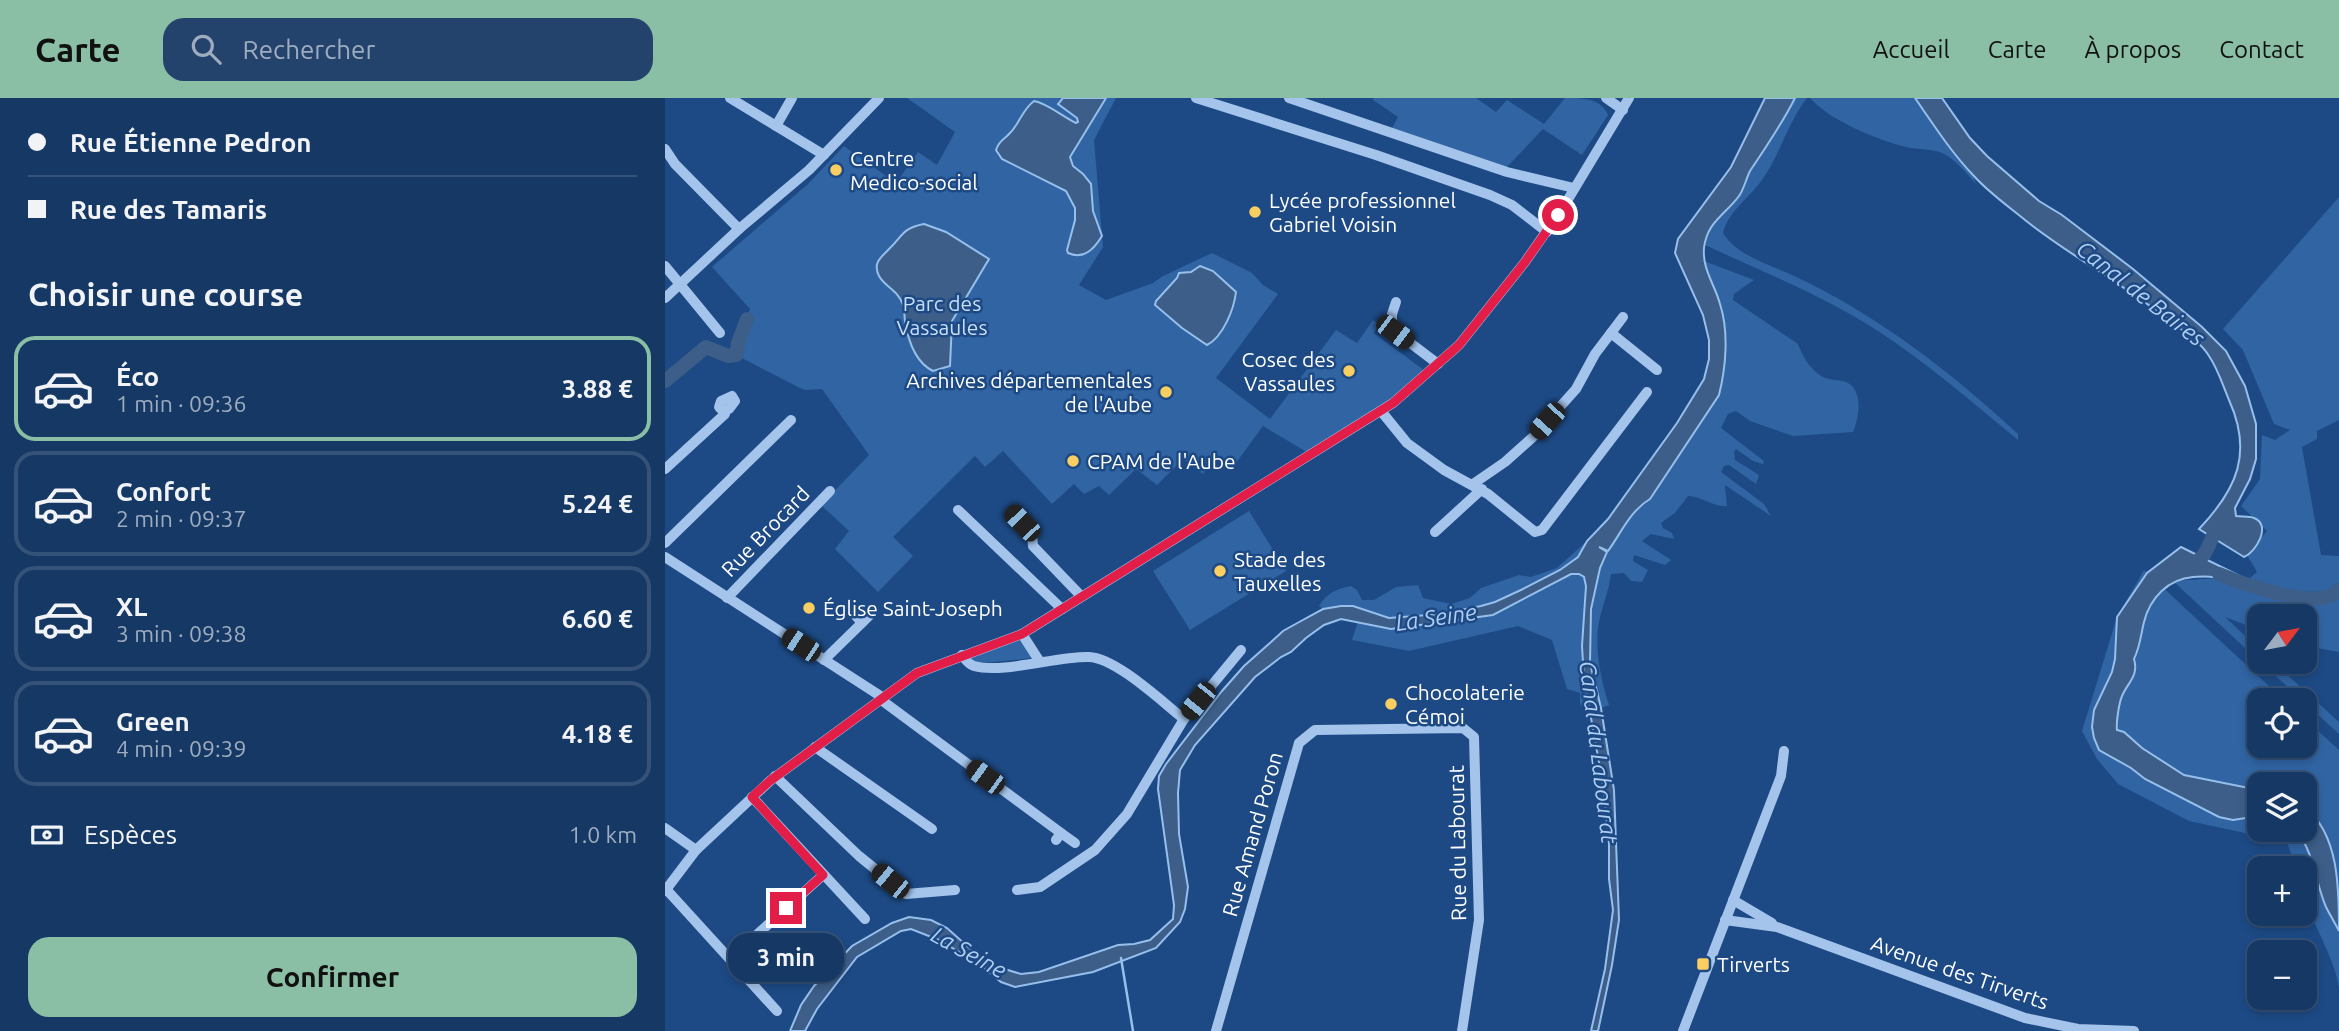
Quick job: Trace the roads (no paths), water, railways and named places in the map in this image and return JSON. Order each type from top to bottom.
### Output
[{"type":"street","points":[[730,98],[824,155]]},
{"type":"street","points":[[776,126],[792,98]]},
{"type":"street","points":[[665,298],[824,155],[879,98]]},
{"type":"street","points":[[1196,98],[1376,155],[1490,195],[1513,205],[1546,232]]},
{"type":"street","points":[[1289,98],[1507,172],[1574,188]]},
{"type":"street","points":[[1606,98],[1623,110]]},
{"type":"street","points":[[777,1011],[666,890],[696,850],[775,776],[917,673],[1022,634],[1381,411],[1459,345],[1481,319],[1546,232],[1629,98]]},
{"type":"street","points":[[665,149],[670,167],[739,229]]},
{"type":"street","points":[[665,266],[720,333]]},
{"type":"street","points":[[1396,302],[1392,314],[1392,329],[1438,364]]},
{"type":"street","points":[[1435,532],[1477,487],[1533,436],[1576,388],[1595,354],[1623,317]]},
{"type":"street","points":[[1611,333],[1657,370]]},
{"type":"street","points":[[1381,411],[1407,443],[1444,470],[1477,487],[1535,532],[1542,530],[1647,392]]},
{"type":"street","points":[[665,469],[725,414],[725,410]]},
{"type":"street","points":[[665,543],[791,420]]},
{"type":"street","name":"Rue Brocard","points":[[727,598],[830,491]]},
{"type":"street","points":[[958,510],[1062,609]]},
{"type":"street","points":[[1011,513],[1032,534],[1033,546],[1081,596]]},
{"type":"street","name":"Rue Brocard","points":[[665,557],[881,698],[1058,836],[1075,843]]},
{"type":"street","points":[[824,660],[862,623]]},
{"type":"street","points":[[1022,634],[1040,662]]},
{"type":"street","points":[[1017,890],[1040,887],[1094,850],[1127,814],[1184,719],[1241,650]]},
{"type":"street","points":[[963,655],[967,662],[975,666],[1002,667],[1089,657],[1104,660],[1184,719]]},
{"type":"street","name":"Rue Amand Poron","points":[[1216,1031],[1299,743],[1315,730],[1463,729],[1474,737]]},
{"type":"street","name":"Rue du Labourat","points":[[1462,1031],[1479,920],[1474,737]]},
{"type":"street","points":[[815,747],[932,830]]},
{"type":"street","points":[[1683,1031],[1781,776],[1784,751]]},
{"type":"street","points":[[775,776],[859,856],[906,894],[955,890]]},
{"type":"street","points":[[752,797],[865,919]]},
{"type":"street","points":[[665,828],[696,850]]},
{"type":"street","points":[[730,959],[823,875]]},
{"type":"street","name":"Avenue des Tirverts","points":[[1733,900],[1777,927],[2025,1018],[2078,1029],[2134,1031]]},
{"type":"street","name":"Avenue des Tirverts","points":[[1725,920],[1777,927]]},
{"type":"water","points":[[1063,98],[1106,98],[1070,157],[1073,166],[1091,184],[1093,211],[1102,236],[1092,249],[1079,255],[1068,253],[1067,250],[1075,220],[1075,208],[1066,191],[1002,159],[996,150],[1034,101],[1078,122],[1077,118],[1058,104]]},
{"type":"water","points":[[1765,98],[1795,98],[1750,171],[1739,196],[1717,219],[1709,232],[1704,248],[1705,263],[1725,326],[1725,361],[1719,395],[1650,499],[1632,516],[1608,551],[1599,547],[1607,552],[1600,568],[1591,609],[1590,663],[1601,708],[1614,790],[1619,920],[1598,1031],[1591,1031],[1605,969],[1613,910],[1603,785],[1584,679],[1582,646],[1586,586],[1584,577],[1571,574],[1493,615],[1391,629],[1341,619],[1324,625],[1255,677],[1195,745],[1180,770],[1179,834],[1188,887],[1180,922],[1156,948],[1093,972],[1015,987],[1001,982],[982,966],[939,940],[911,929],[901,931],[857,957],[817,1009],[805,1031],[790,1031],[801,1005],[814,986],[852,946],[892,923],[909,917],[931,920],[947,928],[976,954],[998,967],[1021,974],[1039,972],[1118,945],[1150,940],[1173,919],[1174,905],[1158,789],[1159,776],[1222,691],[1244,666],[1283,631],[1323,609],[1341,606],[1353,606],[1389,618],[1441,614],[1481,606],[1523,589],[1560,570],[1578,557],[1587,541],[1608,519],[1677,423],[1704,379],[1709,359],[1709,340],[1703,315],[1675,253],[1678,239],[1731,167]]},
{"type":"water","points":[[1915,98],[1942,98],[1970,138],[1987,156],[2039,201],[2062,215],[2133,269],[2202,327],[2226,351],[2245,386],[2256,424],[2256,459],[2250,479],[2235,508],[2236,516],[2254,518],[2262,526],[2260,538],[2249,554],[2244,557],[2199,529],[2232,485],[2240,454],[2236,419],[2218,372],[2206,351],[2156,310],[2043,234],[1992,193],[1957,157]]},
{"type":"water","points":[[924,224],[946,232],[989,259],[952,321],[950,366],[933,371],[921,362],[913,350],[901,300],[877,271],[877,263],[881,257],[904,233]]},
{"type":"water","points":[[1200,266],[1213,271],[1236,292],[1227,322],[1218,336],[1207,345],[1155,305],[1179,273],[1191,272]]},
{"type":"water","points":[[2181,547],[2242,577],[2229,584],[2212,577],[2193,577],[2176,582],[2161,591],[2144,622],[2134,659],[2134,674],[2121,699],[2117,730],[2124,732],[2142,748],[2184,775],[2247,788],[2247,818],[2233,820],[2219,817],[2145,779],[2099,750],[2094,738],[2094,710],[2112,672],[2115,659],[2117,617],[2147,573]]},
{"type":"water","points":[[2317,820],[2325,832],[2335,863],[2339,931],[2322,897],[2317,879],[2317,856],[2311,856],[2304,842],[2317,842]]},
{"type":"waterway","points":[[665,381],[706,347],[728,356],[736,355],[747,319]]},
{"type":"waterway","name":"Canal de Baires","points":[[2187,566],[2204,554],[2219,520]]},
{"type":"waterway","points":[[2219,574],[2245,584],[2299,597],[2329,596],[2339,590]]},
{"type":"waterway","points":[[1121,958],[1133,1031]]},
{"type":"place","name":"Centre Medico-social","points":[[836,170]]},
{"type":"place","name":"Lycée professionnel Gabriel Voisin","points":[[1255,212]]},
{"type":"place","name":"Cosec des Vassaules","points":[[1349,371]]},
{"type":"place","name":"Archives départementales de l'Aube","points":[[1166,392]]},
{"type":"place","name":"CPAM de l'Aube","points":[[1073,461]]},
{"type":"place","name":"Stade des Tauxelles","points":[[1220,571]]},
{"type":"place","name":"Église Saint-Joseph","points":[[809,608]]},
{"type":"place","name":"Chocolaterie Cémoi","points":[[1391,704]]},
{"type":"place","name":"Tirverts","points":[[1703,964]]},
{"type":"park label","name":"Parc des Vassaules","points":[[942,315]]},
{"type":"water label","name":"La Seine","points":[[1436,617]]},
{"type":"water label","name":"Canal du Labourat","points":[[1599,752]]},
{"type":"water label","name":"La Seine","points":[[969,952]]}]
